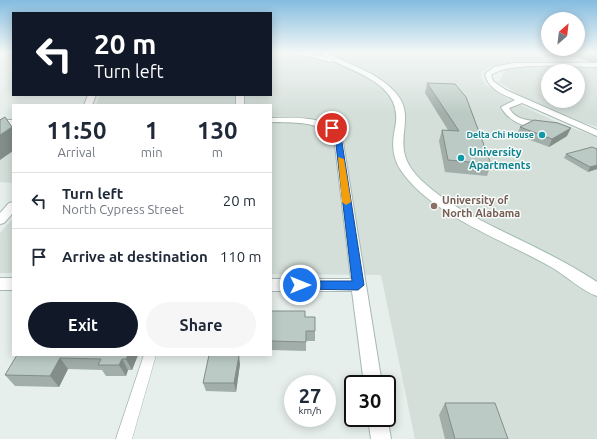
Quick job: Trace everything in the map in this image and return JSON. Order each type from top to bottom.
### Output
[{"type":"street","points":[[361,73],[382,84],[400,105],[402,117],[398,152],[406,170],[425,190],[456,211],[542,256],[597,290]]},
{"type":"street","points":[[489,73],[490,82],[503,92],[593,132]]},
{"type":"street","points":[[521,101],[512,103],[505,107],[508,114],[516,120],[593,132]]},
{"type":"street","points":[[272,120],[320,124],[332,128],[338,136],[372,375]]},
{"type":"street","points":[[0,123],[12,123]]},
{"type":"street","points":[[0,220],[12,207]]},
{"type":"street","points":[[0,284],[12,284]]},
{"type":"street","points":[[272,285],[358,285]]},
{"type":"street","points":[[379,427],[381,439]]},
{"type":"lane","points":[[124,439],[150,356]]},
{"type":"shaded area","name":"University of North Alabama","points":[[272,73],[482,73],[481,77],[486,85],[508,99],[559,123],[597,137],[597,439],[415,439],[381,275],[272,274],[272,104],[96,104],[100,96],[272,96]]},
{"type":"shaded area","points":[[504,73],[541,73],[541,105],[519,95],[499,82]]},
{"type":"shaded area","points":[[585,73],[597,73],[597,127],[578,121],[548,108],[585,108]]},
{"type":"shaded area","points":[[0,128],[12,129],[12,183],[0,182]]},
{"type":"shaded area","points":[[12,219],[12,273],[0,273],[0,233]]},
{"type":"building","points":[[427,83],[455,84],[466,97],[491,164],[448,160],[442,130],[459,131]]},
{"type":"building","points":[[5,117],[12,127],[0,135],[0,120]]},
{"type":"building","points":[[534,120],[558,123],[571,128],[552,139],[520,127]]},
{"type":"building","points":[[592,147],[597,149],[597,165],[590,167],[566,154]]},
{"type":"building","points":[[272,311],[305,311],[305,317],[315,317],[315,331],[306,331],[306,342],[272,341]]},
{"type":"building","points":[[16,356],[128,356],[126,359],[122,359],[119,365],[98,365],[101,359],[60,358],[50,376],[5,375]]},
{"type":"building","points":[[209,356],[239,356],[234,383],[203,383]]},
{"type":"building","points":[[445,403],[495,403],[508,439],[455,439]]},
{"type":"slow traffic","points":[[340,159],[346,202]]},
{"type":"place","name":"Delta Chi House","points":[[542,135]]},
{"type":"place","name":"University Apartments","points":[[461,158]]},
{"type":"place","name":"University of North Alabama","points":[[434,206]]},
{"type":"route","points":[[300,285],[358,285],[338,136],[332,128]]}]
